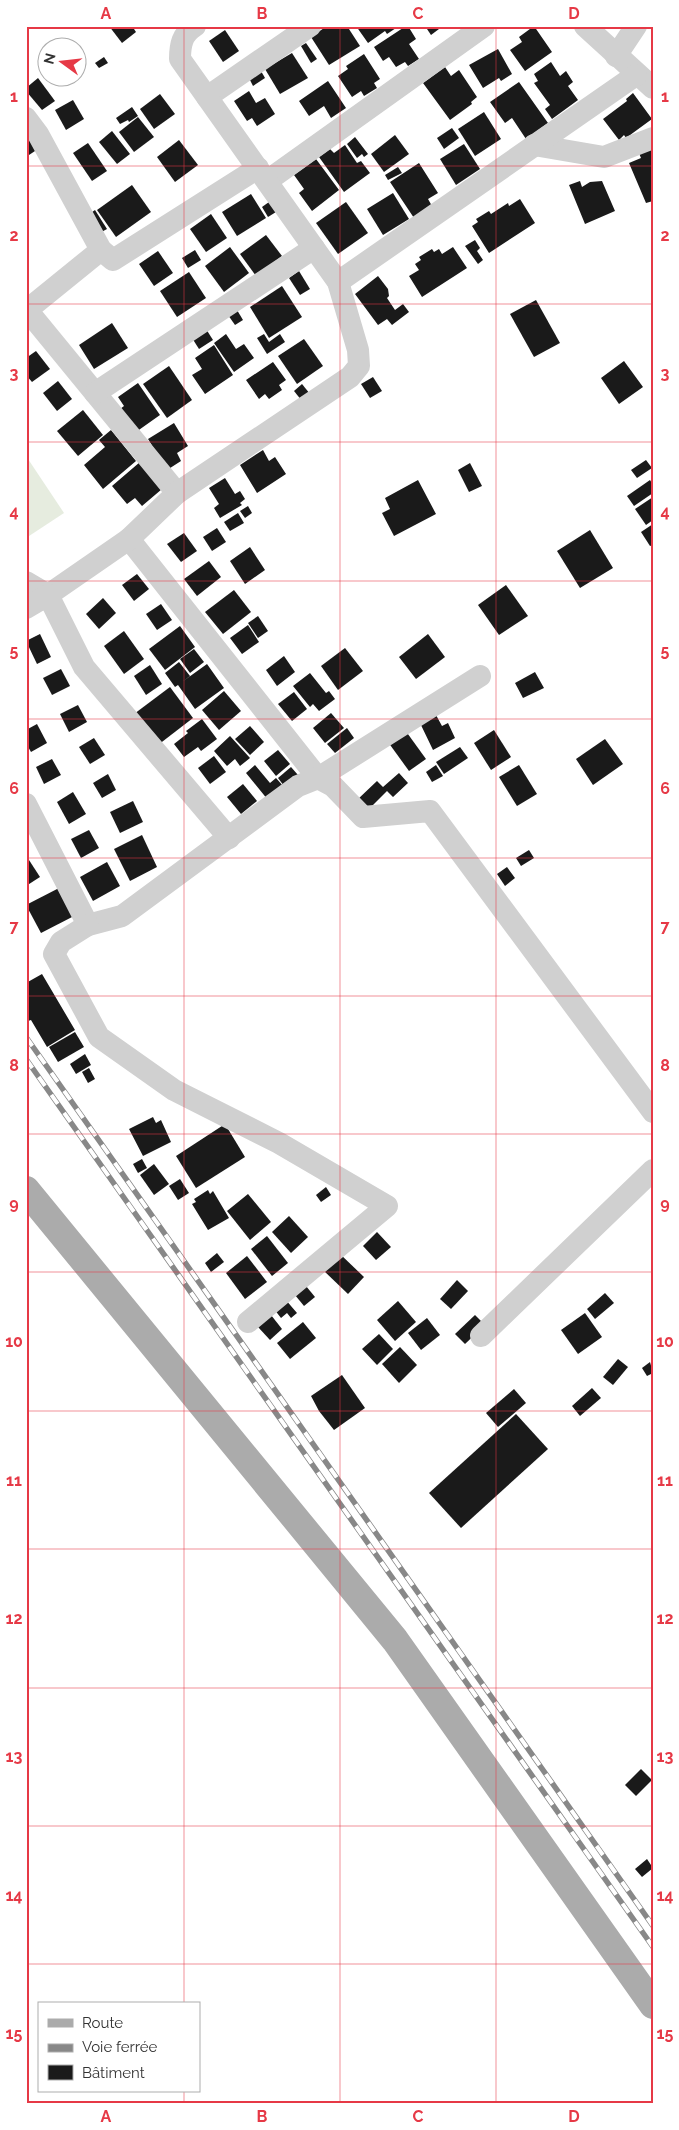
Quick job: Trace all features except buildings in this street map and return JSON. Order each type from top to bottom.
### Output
[{"type":"main road","points":[[26,1190],[395,1640],[653,2005]]},
{"type":"street","points":[[26,608],[130,539],[178,493],[350,377],[359,366],[358,350],[338,282],[180,59],[180,43],[190,29],[195,26]]},
{"type":"street","points":[[207,97],[310,26]]},
{"type":"street","points":[[26,118],[38,134],[101,250],[113,260],[263,175],[484,26]]},
{"type":"street","points":[[338,282],[534,145],[644,82],[585,26]]},
{"type":"street","points":[[616,56],[636,26]]},
{"type":"street","points":[[534,145],[604,157],[653,138]]},
{"type":"street","points":[[95,393],[314,248]]},
{"type":"street","points":[[101,250],[27,310],[178,493]]},
{"type":"street","points":[[130,539],[318,778],[333,786],[363,817],[430,811],[653,1112]]},
{"type":"street","points":[[26,582],[48,595],[84,667],[229,838]]},
{"type":"street","points":[[248,1322],[387,1206],[279,1143],[174,1090],[98,1037],[54,954],[61,942],[88,925],[122,916],[298,786],[318,778],[480,676]]},
{"type":"street","points":[[26,804],[88,925]]},
{"type":"street","points":[[481,1336],[653,1170]]},
{"type":"shaded area","points":[[26,456],[64,513],[26,538]]},
{"type":"railway","points":[[26,1037],[653,1926]]},
{"type":"railway","points":[[26,1059],[653,1947]]}]
